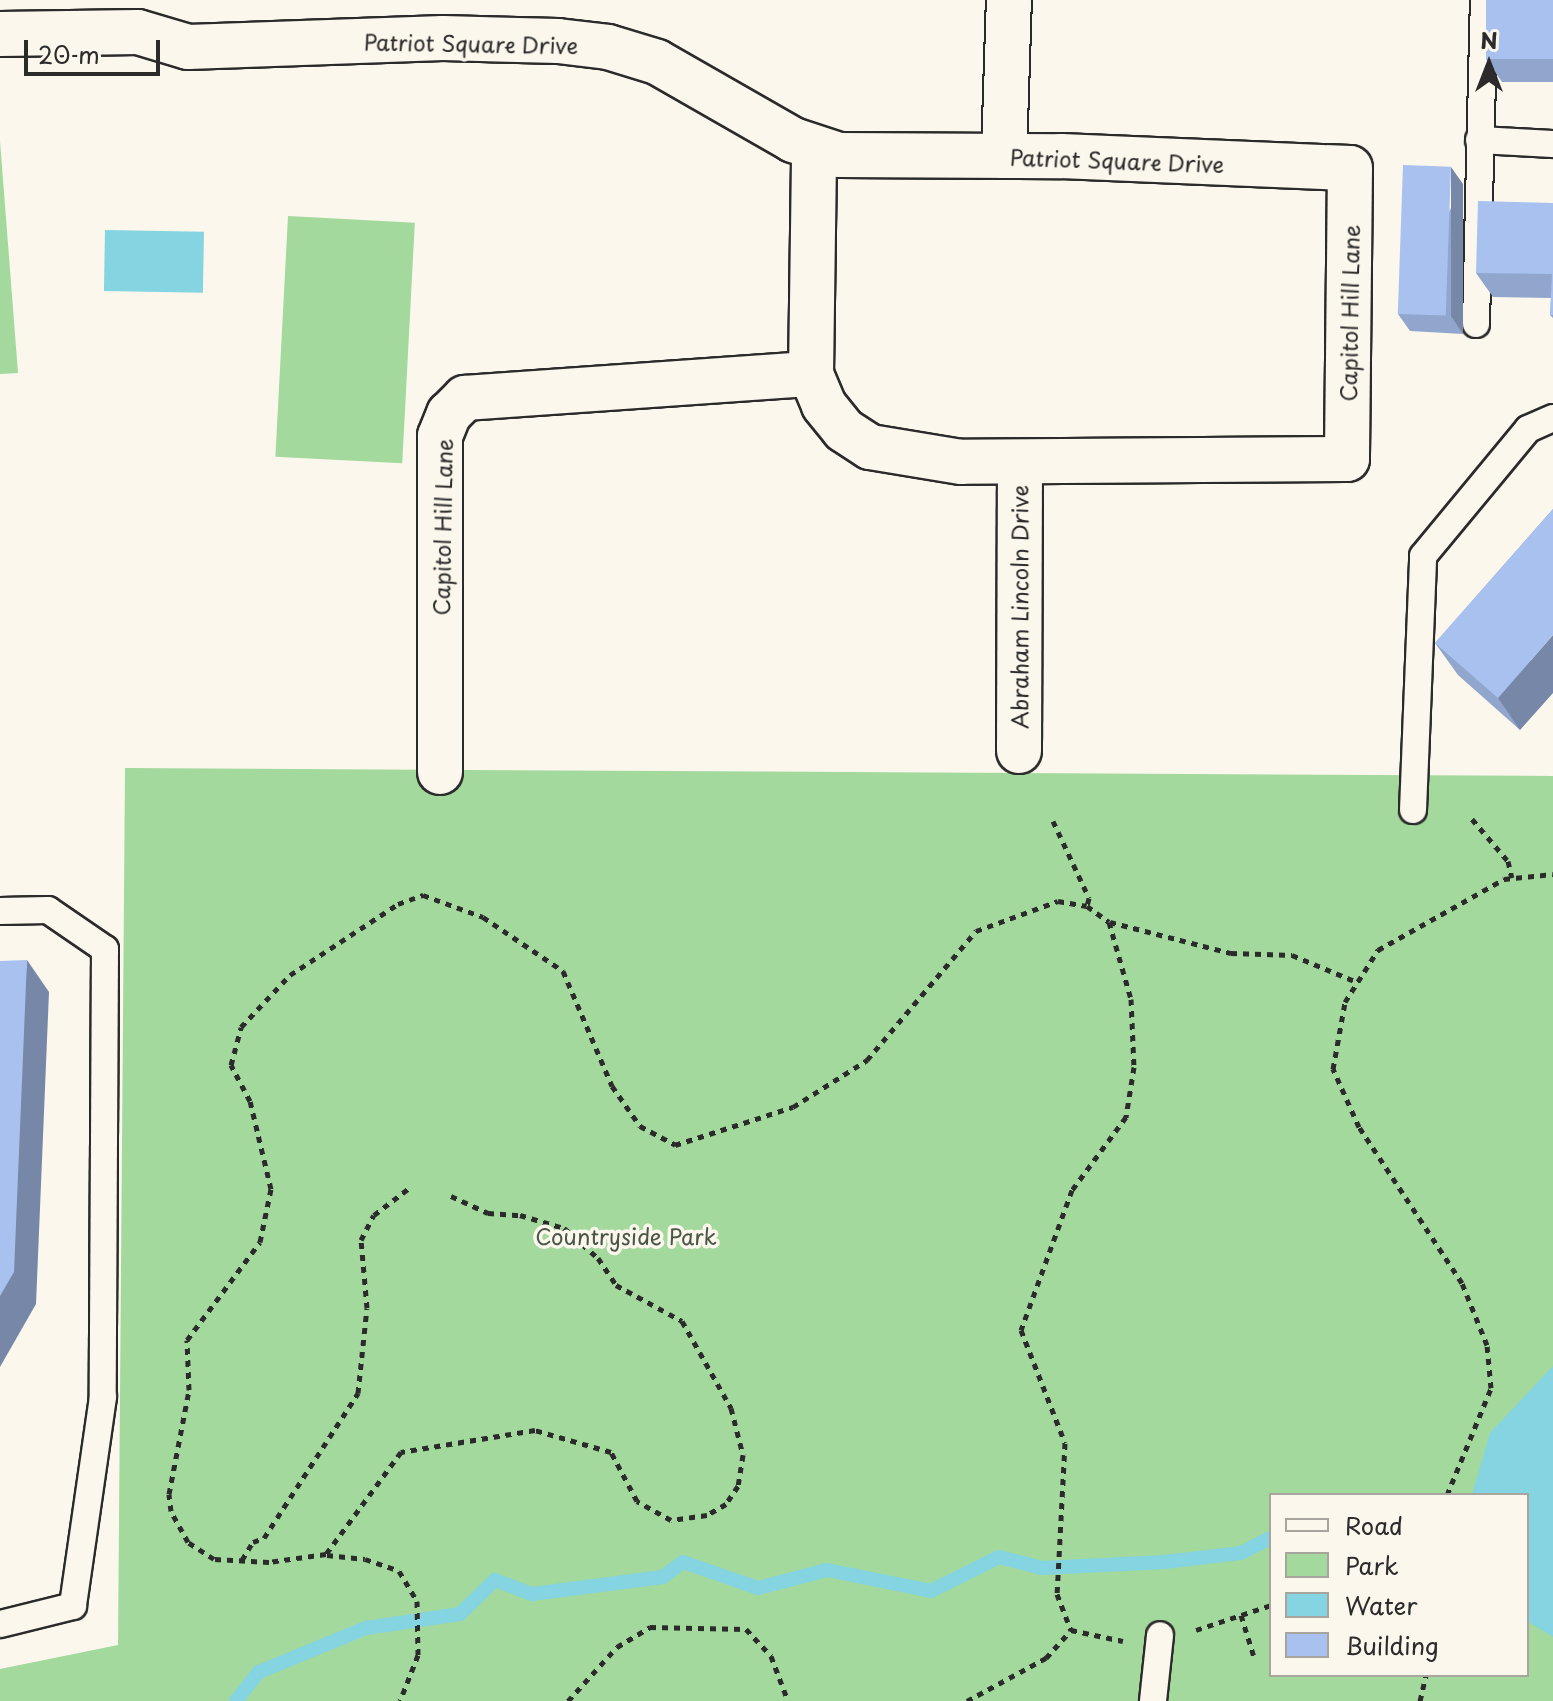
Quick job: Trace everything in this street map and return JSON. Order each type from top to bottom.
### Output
[{"type":"street","points":[[1004,156],[1009,0]]},
{"type":"street","name":"Patriot Square Drive","points":[[0,34],[100,16],[138,32],[188,47],[443,19],[608,47],[657,62],[700,83],[814,149],[839,155],[1004,156],[1350,168]]},
{"type":"street","points":[[814,149],[811,374],[824,405],[844,430],[870,447],[945,460],[1020,463]]},
{"type":"street","name":"Capitol Hill Lane","points":[[1020,463],[1347,459],[1350,168]]},
{"type":"street","name":"Capitol Hill Lane","points":[[440,772],[440,436],[449,414],[465,398],[811,374]]},
{"type":"street","name":"Abraham Lincoln Drive","points":[[1019,751],[1020,463]]},
{"type":"lane","points":[[1476,324],[1484,0]]},
{"type":"lane","points":[[1479,140],[1553,144]]},
{"type":"lane","points":[[1413,810],[1423,556],[1528,429],[1553,418]]},
{"type":"lane","points":[[0,911],[48,910],[105,949],[103,1397],[73,1606],[0,1624]]},
{"type":"lane","points":[[1153,1701],[1160,1635]]},
{"type":"path","points":[[1472,819],[1508,861],[1512,878]]},
{"type":"path","points":[[1053,821],[1089,898],[1087,906]]},
{"type":"path","points":[[1448,1493],[1491,1388],[1487,1345],[1462,1283],[1359,1127],[1333,1069],[1345,1002],[1378,950],[1512,878],[1553,874]]},
{"type":"path","points":[[400,1701],[418,1655],[417,1601],[399,1571],[365,1559],[326,1554],[241,1561],[214,1559],[188,1542],[171,1511],[169,1494],[189,1390],[187,1340],[260,1242],[271,1189],[250,1101],[231,1065],[241,1027],[290,975],[398,904],[423,895],[483,917],[563,971],[612,1086],[640,1126],[675,1145],[793,1107],[867,1060],[976,931],[1058,901],[1087,906],[1109,922],[1231,953],[1292,955],[1357,982]]},
{"type":"path","points":[[1071,1630],[1057,1594],[1065,1443],[1021,1330],[1072,1190],[1126,1117],[1134,1067],[1131,999],[1109,922]]},
{"type":"path","points":[[241,1561],[253,1542],[264,1538],[358,1393],[367,1308],[361,1240],[374,1215],[409,1188]]},
{"type":"path","points":[[326,1554],[401,1452],[431,1447],[535,1430],[611,1452],[637,1501],[671,1520],[707,1515],[726,1504],[738,1486],[743,1455],[731,1408],[682,1321],[616,1285],[598,1258],[564,1228],[520,1215],[488,1213],[451,1196]]},
{"type":"path","points":[[1071,1630],[1115,1642],[1160,1635],[1269,1606]]},
{"type":"path","points":[[1241,1615],[1255,1660]]},
{"type":"path","points":[[568,1701],[617,1647],[650,1627],[663,1627],[746,1629],[771,1656],[788,1701]]},
{"type":"path","points":[[967,1701],[1046,1658],[1071,1630]]},
{"type":"path","points":[[1420,1701],[1426,1677]]},
{"type":"green space","points":[[0,141],[18,373],[0,374]]},
{"type":"green space","points":[[288,216],[415,223],[402,463],[275,457]]},
{"type":"green space","name":"Countryside Park","points":[[125,768],[1553,776],[1553,1701],[0,1701],[0,1669],[118,1645]]},
{"type":"water","points":[[105,230],[204,232],[203,293],[104,291]]},
{"type":"water","points":[[1553,1366],[1553,1637],[1529,1622],[1529,1493],[1473,1493],[1490,1433]]},
{"type":"building","points":[[1486,0],[1553,0],[1553,59],[1486,59]]},
{"type":"building","points":[[1403,165],[1451,167],[1446,316],[1398,314]]},
{"type":"building","points":[[1478,201],[1553,203],[1553,315],[1550,315],[1552,274],[1476,273]]},
{"type":"building","points":[[1553,509],[1553,635],[1498,698],[1435,643]]},
{"type":"building","points":[[27,960],[14,1272],[0,1296],[0,961]]},
{"type":"waterway","points":[[236,1701],[259,1672],[366,1628],[460,1614],[495,1580],[532,1594],[663,1577],[683,1562],[758,1588],[827,1570],[931,1591],[999,1557],[1042,1568],[1165,1562],[1241,1553],[1269,1539]]}]
